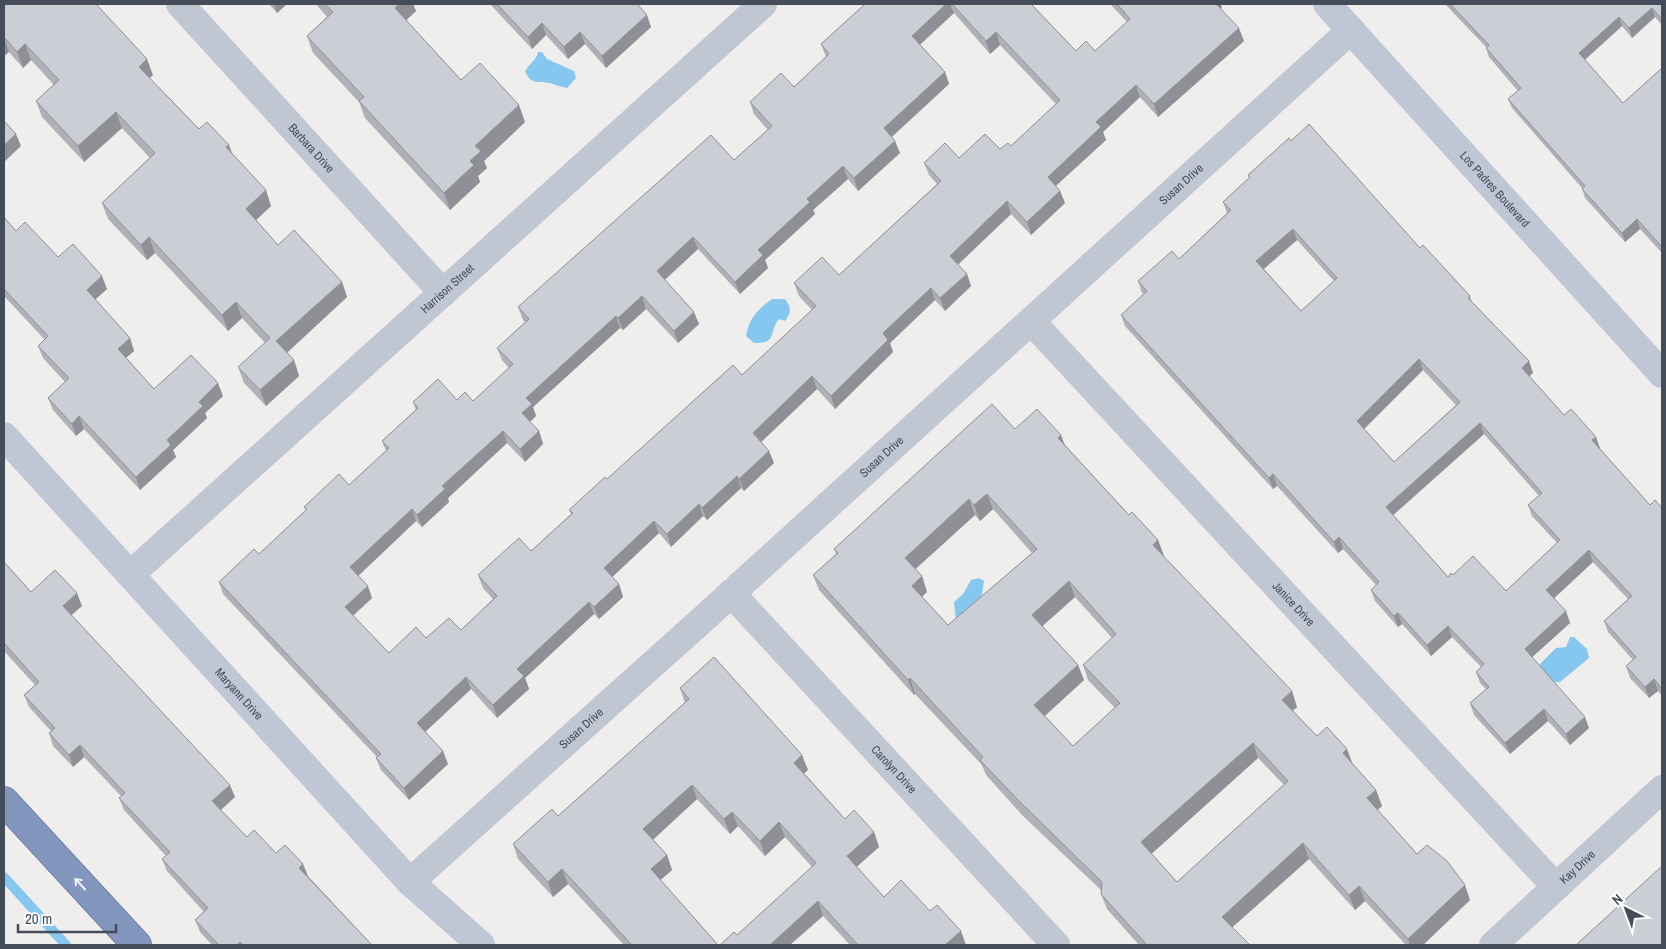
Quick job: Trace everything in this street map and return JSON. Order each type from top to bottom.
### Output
[{"type":"highway","points":[[4,801],[137,945]]},
{"type":"street","name":"Barbara Drive","points":[[180,4],[443,293]]},
{"type":"street","name":"Los Padres Boulevard","points":[[1327,4],[1662,374]]},
{"type":"street","name":"Harrison Street","points":[[131,574],[443,293],[747,9]]},
{"type":"street","name":"Susan Drive","points":[[410,882],[732,593],[1350,30]]},
{"type":"street","name":"Janice Drive","points":[[1031,321],[1556,887]]},
{"type":"street","name":"Maryann Drive","points":[[4,436],[410,882],[481,945]]},
{"type":"street","name":"Carolyn Drive","points":[[732,593],[1056,945]]},
{"type":"street","name":"Kay Drive","points":[[1493,945],[1662,789]]},
{"type":"water","points":[[538,52],[542,52],[547,59],[574,71],[576,78],[567,88],[530,79],[525,72]]},
{"type":"water","points":[[772,299],[785,299],[790,308],[789,315],[785,321],[779,319],[770,339],[762,343],[754,343],[746,336],[749,324],[758,310]]},
{"type":"water","points":[[979,578],[984,581],[981,600],[956,621],[954,602],[963,594],[971,580]]},
{"type":"water","points":[[1570,637],[1574,637],[1587,649],[1589,658],[1560,682],[1550,682],[1539,665],[1556,648],[1566,647]]},
{"type":"building","points":[[4,4],[96,4],[147,59],[139,67],[199,129],[207,122],[229,145],[226,147],[266,190],[246,209],[278,245],[294,230],[342,282],[276,341],[294,360],[260,390],[238,367],[270,338],[236,302],[222,315],[149,237],[141,245],[102,203],[155,153],[116,112],[78,146],[36,101],[59,80],[25,44],[17,52],[4,37]]},
{"type":"building","points":[[325,4],[400,4],[395,8],[461,80],[480,63],[519,105],[475,146],[481,151],[470,161],[474,165],[444,193],[359,101],[364,97],[307,36],[333,12]]},
{"type":"building","points":[[497,4],[637,4],[647,15],[602,56],[580,32],[564,47],[542,23],[528,37]]},
{"type":"building","points":[[865,4],[946,4],[912,36],[945,72],[884,128],[895,141],[854,178],[843,166],[807,199],[810,202],[758,250],[763,255],[735,282],[693,237],[657,271],[694,312],[674,331],[642,296],[618,318],[616,316],[526,398],[532,404],[522,413],[539,431],[520,449],[503,431],[442,486],[445,489],[417,515],[412,509],[350,567],[368,586],[345,607],[389,653],[416,627],[426,638],[449,618],[461,630],[497,596],[478,575],[519,538],[531,551],[573,513],[569,510],[605,477],[607,479],[733,365],[742,375],[816,306],[794,283],[822,257],[839,275],[941,181],[924,163],[945,143],[959,158],[985,134],[1000,149],[1008,143],[1011,146],[1060,100],[996,32],[986,41],[952,4],[1031,4],[1076,51],[1086,41],[1095,51],[1130,19],[1117,4],[1216,4],[1239,28],[1154,104],[1136,85],[1096,122],[1101,127],[1048,177],[1060,191],[1027,222],[1007,201],[950,256],[967,274],[940,298],[931,288],[883,333],[888,340],[831,396],[812,376],[753,433],[769,451],[739,479],[737,476],[702,508],[699,504],[667,534],[654,521],[604,568],[619,584],[594,607],[589,602],[517,669],[524,676],[493,705],[466,677],[417,723],[443,751],[404,788],[376,758],[381,754],[219,582],[254,549],[259,554],[307,509],[304,507],[339,474],[349,485],[389,448],[382,441],[418,408],[413,402],[438,379],[457,400],[465,392],[473,401],[513,364],[497,348],[529,319],[518,307],[711,135],[734,160],[772,126],[750,102],[781,73],[794,87],[829,54],[821,44]]},
{"type":"building","points":[[1450,4],[1662,4],[1662,19],[1652,8],[1629,28],[1619,17],[1579,53],[1623,103],[1662,68],[1662,247],[1637,219],[1622,233],[1582,189],[1585,186],[1508,99],[1521,88],[1486,48],[1489,45]]},
{"type":"building","points":[[4,121],[16,134],[4,145]]},
{"type":"building","points":[[1309,124],[1420,248],[1423,245],[1470,296],[1468,298],[1529,361],[1522,368],[1564,415],[1571,409],[1596,437],[1592,440],[1650,505],[1655,500],[1662,508],[1662,689],[1654,679],[1645,687],[1626,666],[1636,657],[1604,621],[1632,596],[1589,550],[1546,590],[1566,611],[1525,649],[1585,717],[1566,734],[1544,709],[1505,743],[1470,703],[1489,687],[1476,672],[1484,664],[1448,626],[1427,645],[1398,613],[1394,616],[1371,590],[1379,582],[1339,537],[1334,542],[1273,474],[1269,478],[1121,315],[1147,291],[1138,281],[1172,251],[1179,259],[1231,210],[1223,202],[1250,177],[1248,175],[1289,138],[1291,141]],"holes":[[[1293,229],[1337,278],[1301,311],[1256,261]],[[1419,359],[1460,402],[1394,462],[1357,421]],[[1480,423],[1542,493],[1528,505],[1560,540],[1506,591],[1473,556],[1453,575],[1451,573],[1448,577],[1386,507]]]},
{"type":"building","points":[[4,217],[16,231],[25,222],[58,257],[73,244],[102,276],[87,290],[130,338],[118,349],[154,389],[191,355],[218,383],[199,402],[203,406],[167,440],[171,445],[136,477],[79,416],[72,424],[48,398],[69,378],[38,346],[48,336],[4,289]]},
{"type":"building","points":[[992,404],[1015,429],[1037,409],[1061,435],[1058,438],[1129,515],[1132,512],[1158,540],[1153,545],[1292,691],[1282,700],[1317,736],[1327,727],[1347,749],[1343,753],[1376,790],[1367,798],[1417,854],[1427,845],[1447,861],[1465,885],[1408,939],[1359,886],[1349,895],[1303,843],[1222,917],[1250,945],[1147,945],[1101,894],[1102,882],[980,760],[983,757],[910,678],[908,680],[813,575],[838,553],[834,549]],"holes":[[[987,494],[1037,549],[948,625],[912,586],[922,576],[905,558],[969,499],[974,505]],[[1069,581],[1116,634],[1083,665],[1120,703],[1073,746],[1034,705],[1078,665],[1032,615]],[[1253,743],[1288,781],[1177,882],[1141,842]]]},
{"type":"building","points":[[4,562],[31,592],[55,570],[77,593],[63,606],[230,785],[212,801],[247,837],[254,830],[276,853],[285,845],[303,864],[299,868],[372,945],[243,945],[240,942],[237,945],[219,945],[195,920],[208,908],[162,859],[170,852],[119,798],[125,793],[80,745],[69,755],[49,733],[55,728],[24,695],[39,682],[4,643]]},
{"type":"building","points":[[714,657],[802,755],[794,763],[845,819],[854,810],[874,832],[847,856],[884,897],[901,880],[930,911],[937,905],[961,931],[945,945],[858,945],[818,901],[772,945],[720,945],[734,932],[737,935],[816,863],[779,822],[760,841],[732,812],[724,819],[692,785],[643,829],[667,855],[651,869],[718,945],[632,945],[562,869],[548,882],[513,844],[552,809],[558,816],[689,699],[680,688]]},
{"type":"building","points":[[1662,866],[1662,945],[1576,945]]},
{"type":"waterway","points":[[4,877],[66,945]]}]
